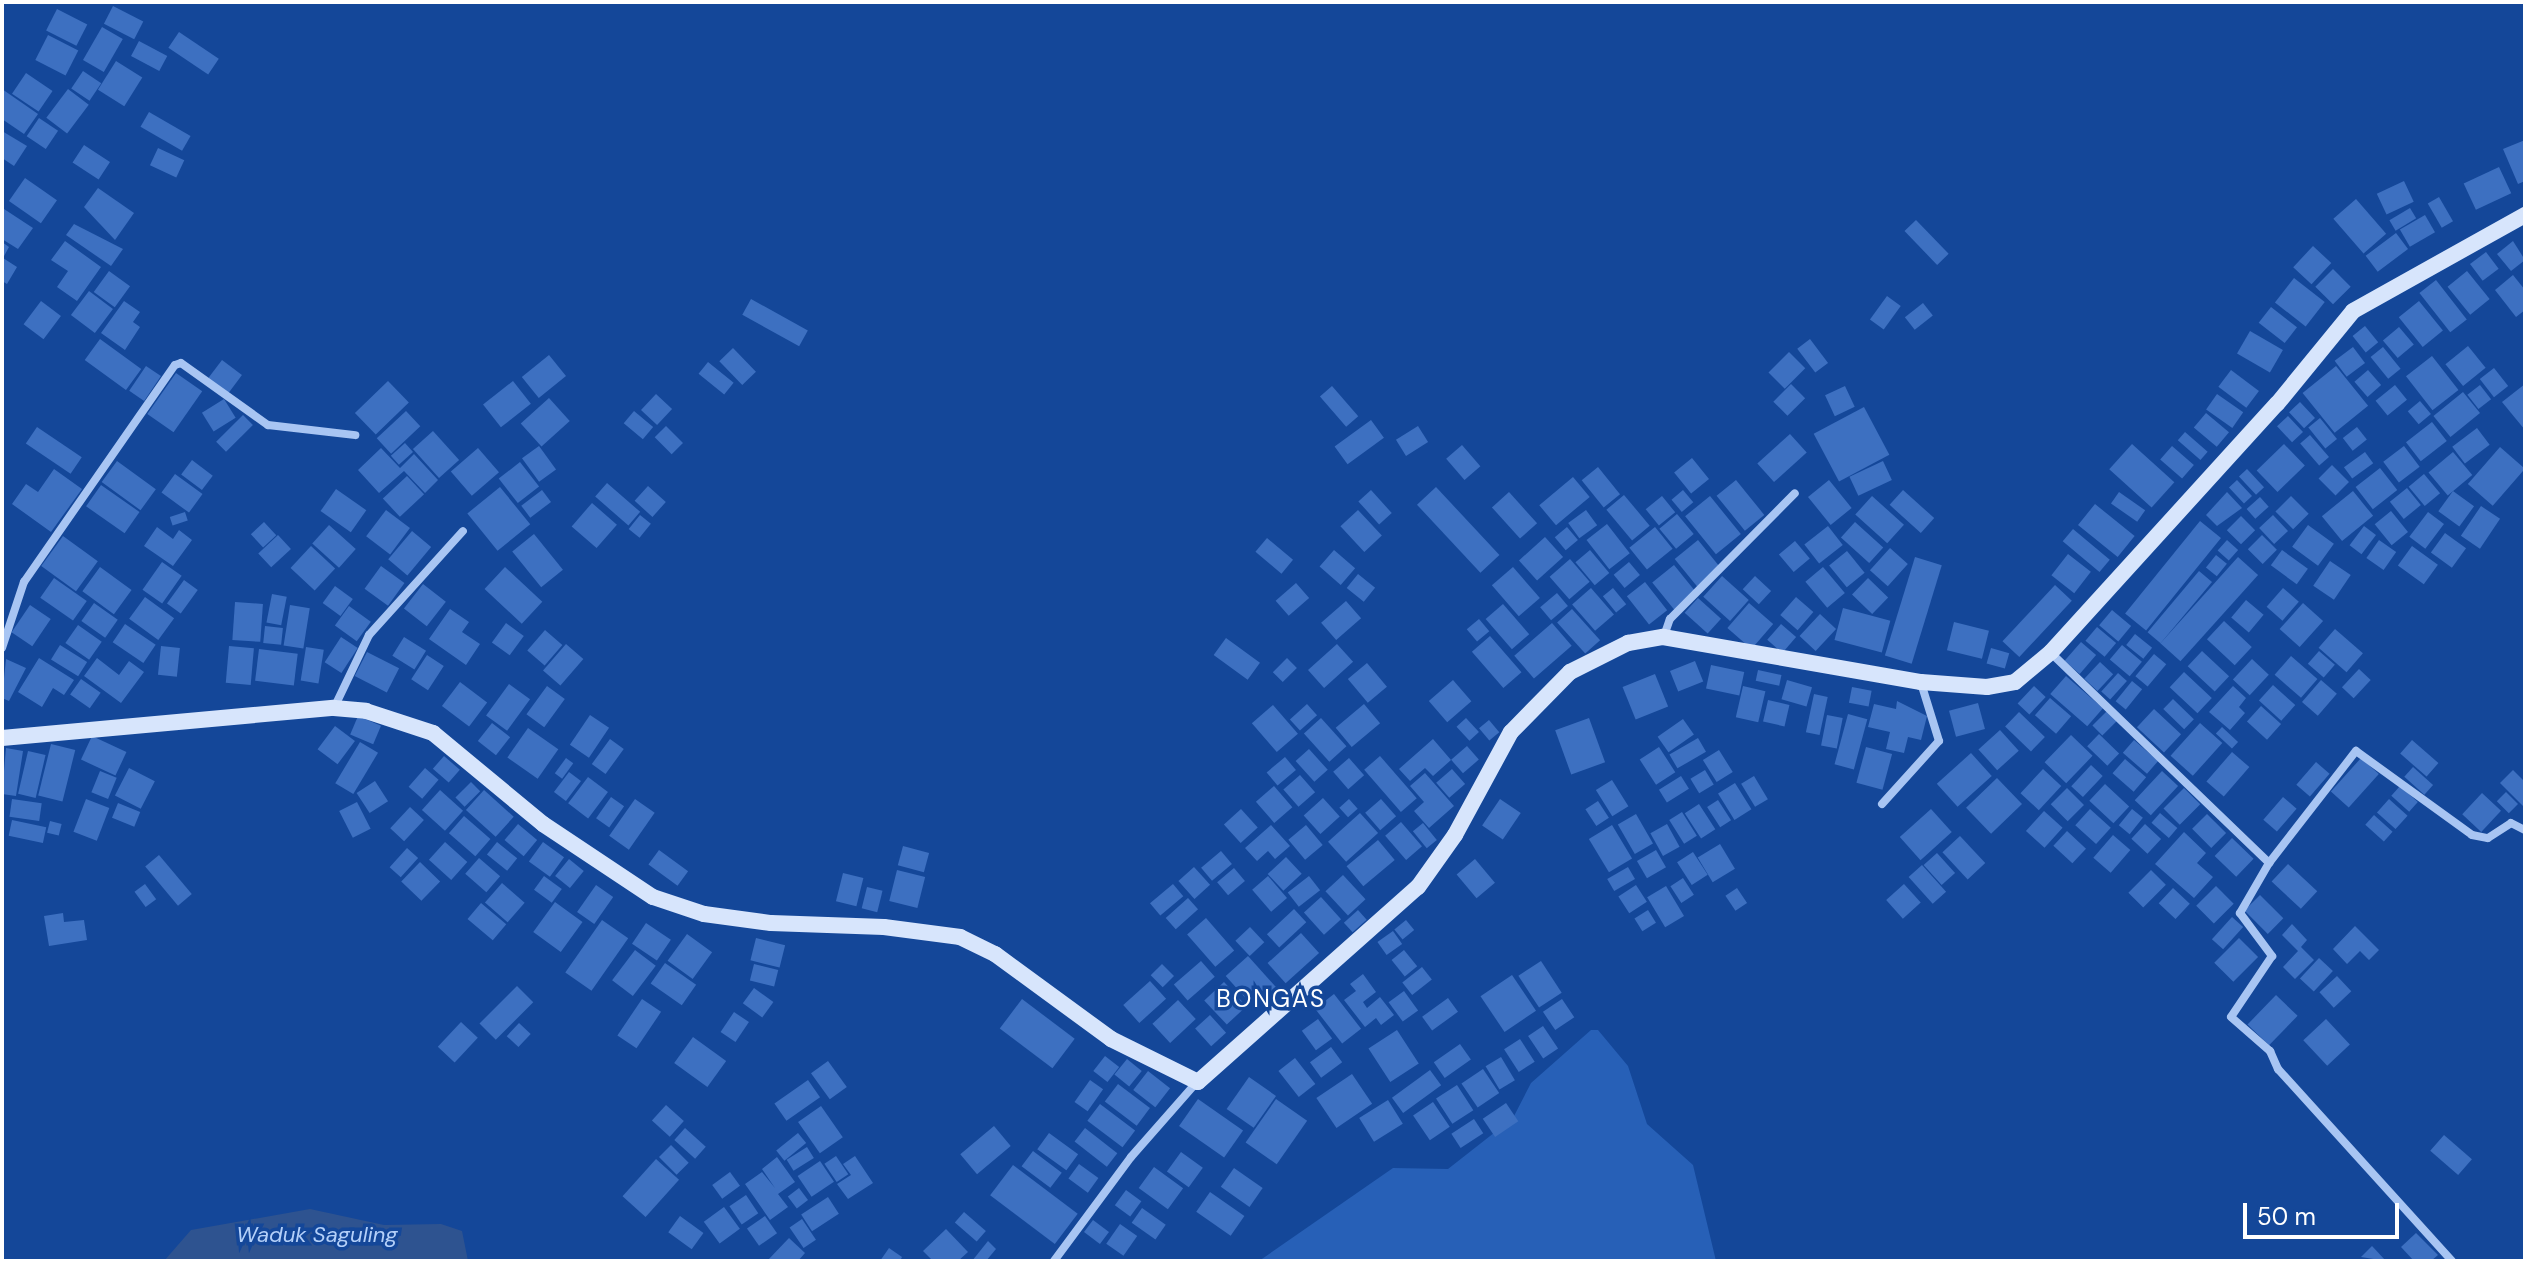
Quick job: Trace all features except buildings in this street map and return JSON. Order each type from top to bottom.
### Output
[{"type":"main road","points":[[2,738],[334,708],[433,733],[543,824],[653,897],[704,914],[771,923],[960,937],[1011,965],[1111,1039],[1198,1082],[1418,887],[1455,835],[1511,732],[1549,688],[1609,650],[1663,637],[1921,682],[2001,686],[2051,652],[2277,404],[2353,311],[2525,215]]},
{"type":"street","points":[[2,648],[24,582],[175,365],[181,363],[268,425],[355,435]]},
{"type":"street","points":[[1663,637],[1670,619],[1795,493]]},
{"type":"street","points":[[334,708],[369,635],[463,531]]},
{"type":"street","points":[[2051,652],[2269,863]]},
{"type":"street","points":[[1882,804],[1939,741],[1921,682]]},
{"type":"street","points":[[2452,1261],[2278,1069],[2270,1051],[2231,1017],[2272,956],[2240,913],[2269,863],[2356,751],[2472,835],[2488,838],[2511,823],[2525,830]]},
{"type":"street","points":[[1054,1261],[1131,1157],[1198,1082]]},
{"type":"shaded area","points":[[1591,1030],[1598,1030],[1628,1066],[1647,1124],[1693,1165],[1716,1261],[1259,1261],[1393,1168],[1448,1169],[1513,1118],[1531,1083]]},
{"type":"water","name":"Waduk Saguling","points":[[310,1209],[384,1225],[441,1224],[462,1231],[468,1261],[164,1261],[191,1230]]},
{"type":"district","name":"BONGAS","points":[[1271,999]]}]
